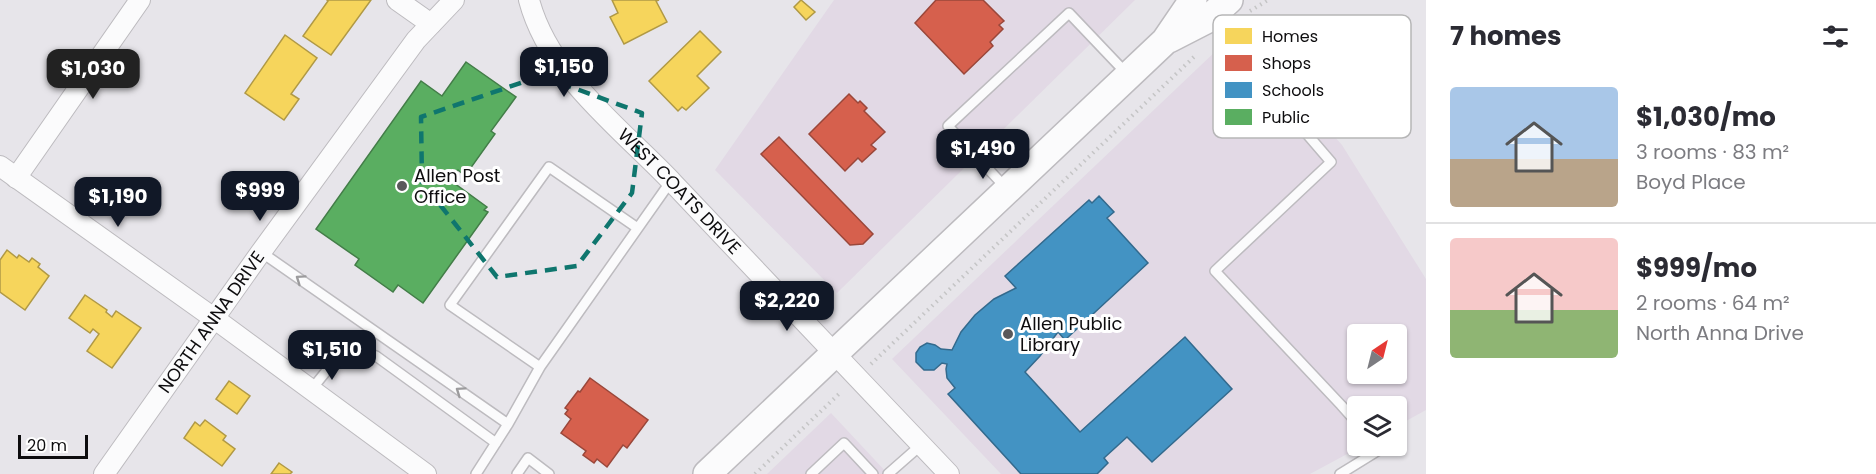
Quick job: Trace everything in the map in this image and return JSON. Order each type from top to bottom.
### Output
[{"type":"street","points":[[140,0],[8,172],[215,319],[426,474]]},
{"type":"street","points":[[397,0],[431,24]]},
{"type":"street","name":"NORTH ANNA DRIVE","points":[[104,474],[261,252],[416,40],[454,0]]},
{"type":"street","name":"WEST COATS DRIVE","points":[[529,0],[533,15],[550,50],[582,91],[671,181],[949,474]]},
{"type":"street","points":[[707,474],[1165,41],[1207,17],[1229,0]]},
{"type":"lane","points":[[1007,189],[948,126],[1069,13],[1128,76]]},
{"type":"lane","points":[[1310,138],[1331,162],[1215,272],[1347,411]]},
{"type":"lane","points":[[540,367],[450,305],[549,167],[636,227]]},
{"type":"lane","points":[[476,474],[540,367],[636,227],[671,181]]},
{"type":"lane","points":[[261,252],[508,424]]},
{"type":"lane","points":[[311,390],[332,364],[355,348],[376,356],[496,443]]},
{"type":"lane","points":[[811,474],[844,443],[873,474]]},
{"type":"lane","points":[[888,474],[921,445]]},
{"type":"lane","points":[[1340,474],[1369,456]]},
{"type":"lane","points":[[518,474],[528,458],[549,474]]},
{"type":"path","points":[[1241,15],[1268,0]]},
{"type":"path","points":[[755,474],[1121,128],[1207,17]]},
{"type":"highlighted area","points":[[541,76],[642,113],[632,193],[577,266],[497,277],[422,182],[421,117]]},
{"type":"shaded area","points":[[834,0],[1135,0],[837,293],[715,170]]},
{"type":"shaded area","points":[[1213,54],[1213,138],[1336,138],[1426,279],[1426,410],[1407,420],[1407,396],[1347,396],[1347,454],[1310,474],[1001,474],[892,359]]},
{"type":"shaded area","points":[[831,413],[888,474],[767,474]]},
{"type":"building: Homes","points":[[327,0],[371,0],[331,55],[303,36]]},
{"type":"building: Homes","points":[[612,0],[659,0],[656,1],[667,22],[624,44],[610,17],[618,13]]},
{"type":"building: Homes","points":[[801,0],[815,12],[806,20],[794,7]]},
{"type":"building: Homes","points":[[700,31],[721,52],[697,76],[709,88],[686,110],[682,107],[678,111],[649,81]]},
{"type":"building: Homes","points":[[285,35],[317,58],[291,94],[299,99],[284,120],[245,93]]},
{"type":"building: Homes","points":[[7,250],[17,258],[19,255],[29,262],[32,258],[40,264],[38,267],[49,276],[25,310],[0,292],[0,260]]},
{"type":"building: Homes","points":[[85,295],[107,310],[106,312],[112,317],[116,311],[141,328],[112,368],[87,351],[99,334],[93,329],[90,333],[69,318]]},
{"type":"building: Homes","points":[[229,381],[250,396],[237,414],[216,399]]},
{"type":"building: Homes","points":[[205,420],[226,436],[223,440],[235,449],[222,466],[184,438],[195,422],[200,426]]},
{"type":"building: Homes","points":[[279,463],[292,472],[290,474],[271,474]]},
{"type":"building: Shops","points":[[936,0],[983,0],[1004,21],[999,25],[1003,29],[990,42],[993,46],[964,74],[915,23]]},
{"type":"building: Shops","points":[[849,94],[867,108],[864,111],[885,132],[871,145],[876,149],[862,162],[858,158],[845,171],[809,134]]},
{"type":"building: Shops","points":[[779,137],[873,234],[863,244],[850,245],[761,154]]},
{"type":"building: Shops","points":[[590,378],[648,420],[627,448],[623,445],[607,467],[597,459],[594,463],[583,455],[586,451],[561,433],[571,419],[565,414],[568,410],[565,408]]},
{"type":"building: Schools","name":"Allen Public Library","points":[[1099,196],[1114,212],[1107,218],[1148,263],[1065,340],[1058,332],[1025,372],[1080,432],[1185,337],[1232,389],[1152,462],[1127,437],[1104,458],[1108,463],[1097,474],[1021,474],[948,394],[955,388],[947,378],[947,364],[942,363],[934,370],[924,370],[916,362],[916,353],[927,343],[941,349],[952,350],[961,332],[975,315],[994,299],[1016,288],[1005,276],[1089,200],[1092,203]]},
{"type":"building: Public","name":"Allen Post Office","points":[[466,62],[516,97],[491,131],[495,134],[465,176],[458,170],[450,180],[487,207],[484,210],[488,212],[423,303],[398,285],[393,292],[355,265],[359,259],[316,229],[421,81],[442,96]]},
{"type":"place","name":"Allen Post Office","points":[[402,186]]},
{"type":"place","name":"Allen Public Library","points":[[1008,334]]}]
